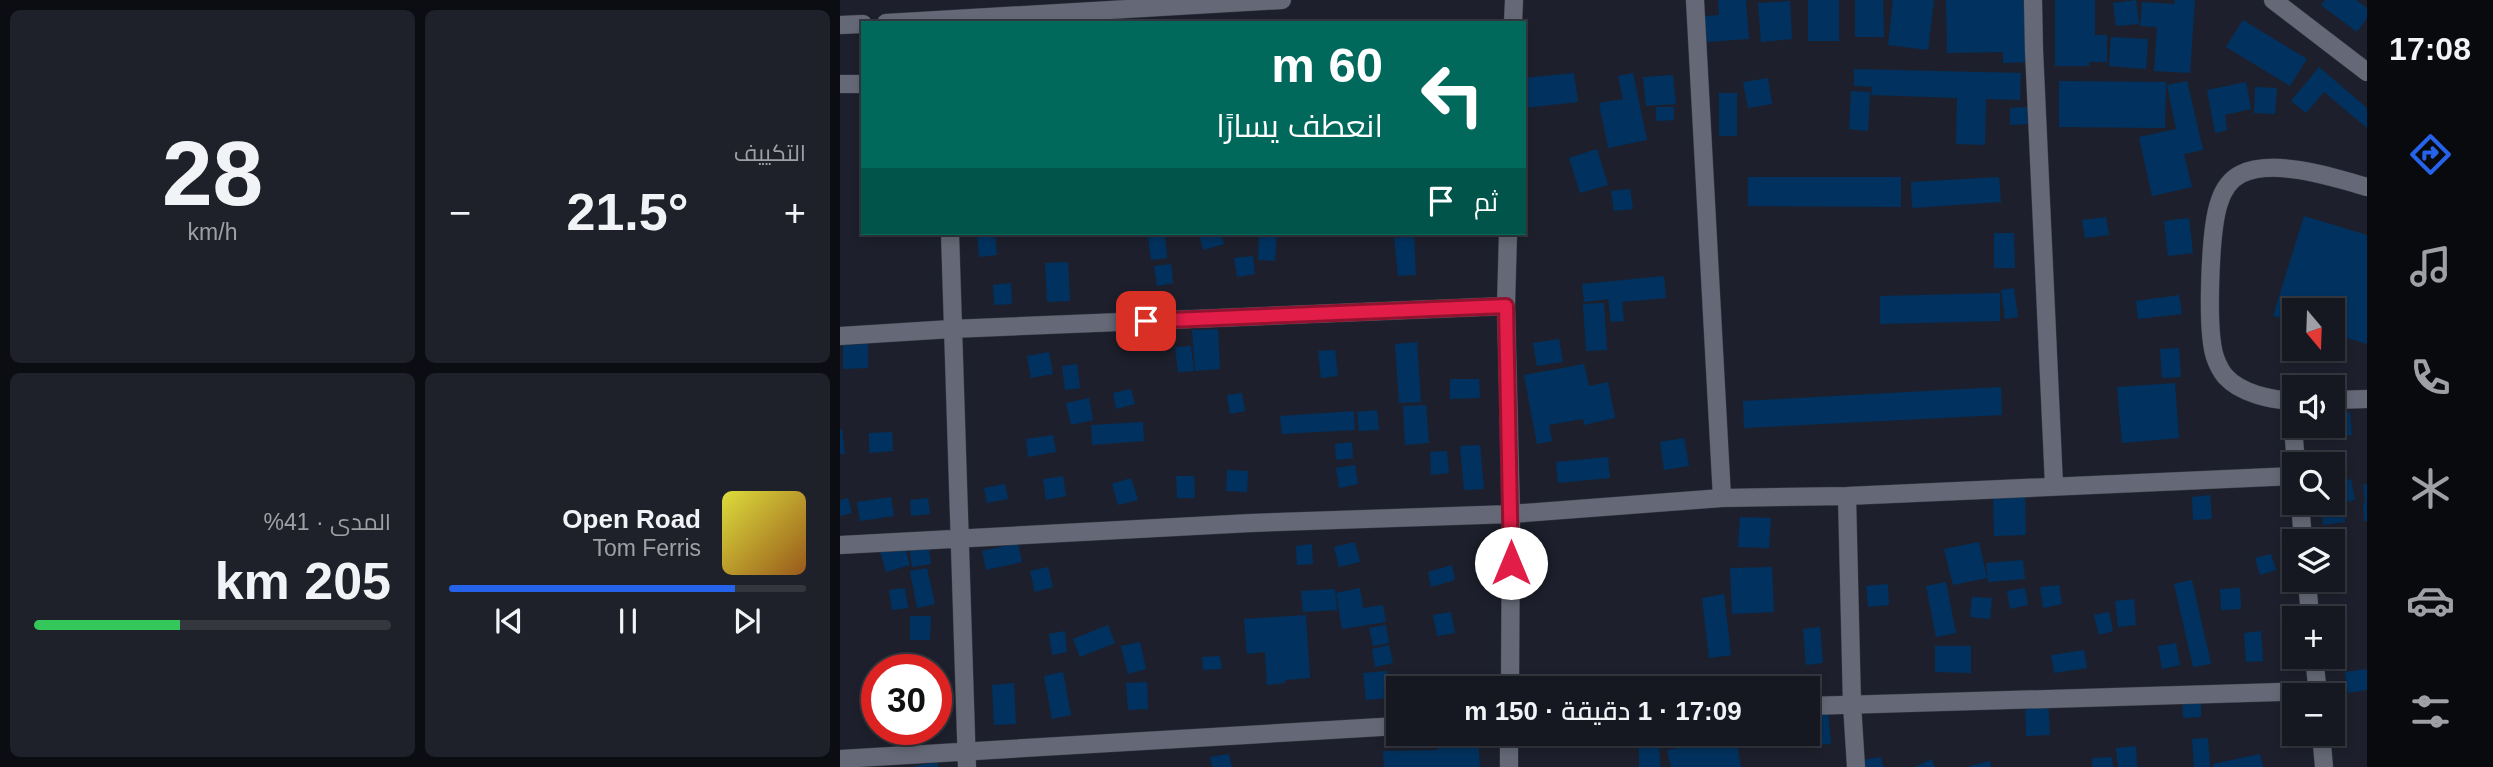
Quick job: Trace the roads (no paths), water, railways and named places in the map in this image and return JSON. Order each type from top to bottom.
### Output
[{"type":"street","points":[[921,21],[1283,0]]},
{"type":"street","points":[[1513,21],[1514,0]]},
{"type":"street","points":[[1695,0],[1722,498]]},
{"type":"street","points":[[2033,0],[2054,485]]},
{"type":"street","points":[[2273,0],[2367,72]]},
{"type":"street","points":[[840,25],[861,24]]},
{"type":"street","points":[[840,84],[861,84]]},
{"type":"street","points":[[2282,399],[2246,391],[2225,377],[2215,357],[2211,320],[2212,234],[2219,201],[2229,182],[2242,173],[2264,168],[2323,175],[2367,187]]},
{"type":"street","points":[[950,235],[967,759]]},
{"type":"street","points":[[1508,235],[1506,306],[1511,514],[1510,676]]},
{"type":"street","points":[[840,336],[1506,306]]},
{"type":"street","points":[[2345,400],[2367,399]]},
{"type":"street","points":[[840,545],[1251,523],[1511,514],[1722,498],[1847,496],[2282,476]]},
{"type":"street","points":[[1847,496],[1856,767]]},
{"type":"street","points":[[1820,705],[2282,694]]},
{"type":"street","points":[[840,759],[967,759],[1386,727]]},
{"type":"street","points":[[1509,746],[1510,767]]},
{"type":"street","points":[[2322,746],[2324,767]]}]
